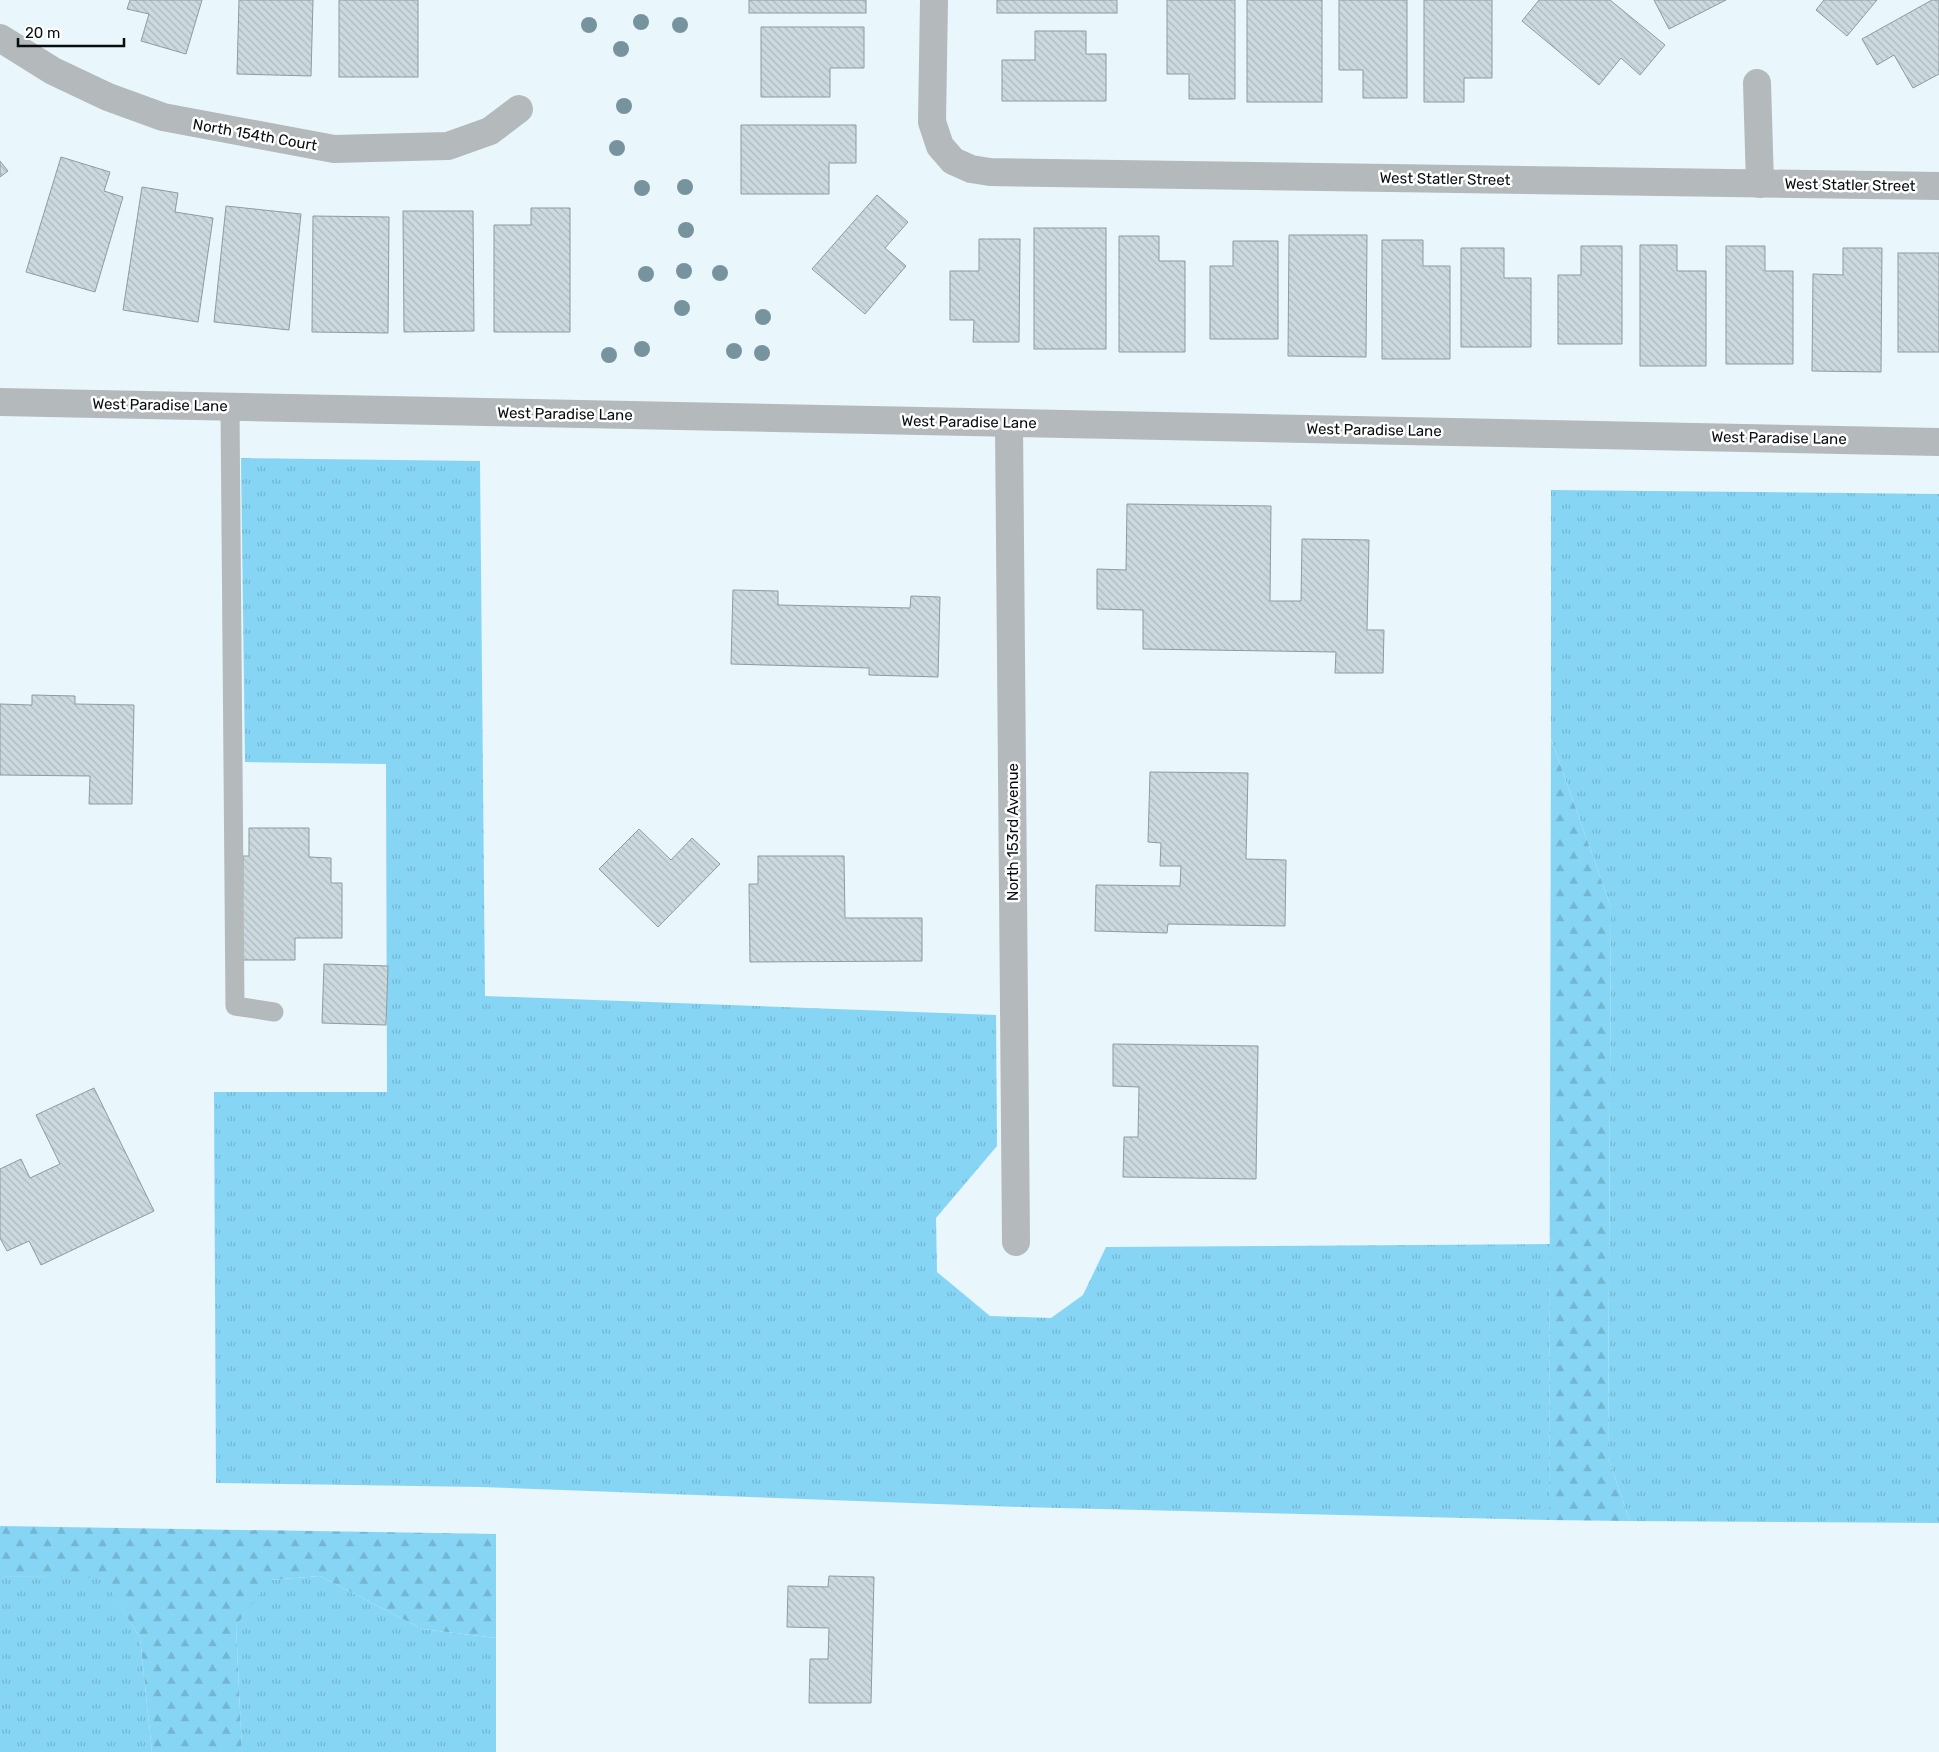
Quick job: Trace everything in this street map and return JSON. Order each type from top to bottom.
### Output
[{"type":"street","name":"West Statler Street","points":[[934,0],[932,122],[940,146],[953,161],[971,169],[990,172],[1939,186]]},
{"type":"street","name":"North 154th Court","points":[[0,38],[53,71],[108,97],[162,117],[334,149],[448,146],[490,131],[519,108]]},
{"type":"street","points":[[1757,82],[1760,184]]},
{"type":"street","name":"West Paradise Lane","points":[[0,402],[1939,442]]},
{"type":"street","name":"North 153rd Avenue","points":[[1009,423],[1016,1242]]},
{"type":"lane","points":[[230,407],[235,1006],[274,1012]]},
{"type":"green space","points":[[241,458],[480,461],[485,996],[996,1015],[997,1146],[936,1218],[937,1272],[990,1316],[1051,1318],[1083,1295],[1106,1247],[1550,1244],[1549,1520],[1020,1507],[481,1487],[216,1483],[214,1092],[387,1092],[386,764],[245,762]]},
{"type":"green space","points":[[1551,490],[1939,494],[1939,1523],[1630,1521],[1608,1458],[1611,907],[1551,739]]},
{"type":"green space","points":[[1551,739],[1611,907],[1608,1458],[1630,1521],[1549,1520]]},
{"type":"green space","points":[[0,1526],[496,1534],[496,1638],[422,1629],[320,1576],[270,1580],[236,1626],[242,1752],[152,1752],[140,1638],[103,1578],[0,1576]]},
{"type":"green space","points":[[0,1576],[103,1577],[140,1638],[152,1752],[0,1752]]},
{"type":"green space","points":[[320,1576],[422,1629],[496,1638],[496,1752],[242,1752],[236,1626],[269,1580]]},
{"type":"building","points":[[130,0],[202,0],[186,54],[141,41],[149,14],[127,9]]},
{"type":"building","points":[[239,0],[313,0],[311,76],[237,74]]},
{"type":"building","points":[[339,0],[418,0],[418,77],[339,77]]},
{"type":"building","points":[[749,0],[866,0],[866,13],[749,13]]},
{"type":"building","points":[[997,0],[1117,0],[1117,13],[997,13]]},
{"type":"building","points":[[1167,0],[1235,0],[1235,99],[1189,99],[1189,74],[1167,74]]},
{"type":"building","points":[[1247,0],[1322,0],[1322,102],[1247,102]]},
{"type":"building","points":[[1339,0],[1407,0],[1407,98],[1363,98],[1363,70],[1339,70]]},
{"type":"building","points":[[1424,0],[1492,0],[1492,78],[1464,78],[1464,102],[1424,102]]},
{"type":"building","points":[[1539,0],[1610,0],[1665,45],[1640,75],[1621,58],[1599,85],[1522,21]]},
{"type":"building","points":[[1654,0],[1726,0],[1669,29]]},
{"type":"building","points":[[1824,0],[1877,0],[1847,36],[1816,10]]},
{"type":"building","points":[[1932,0],[1939,0],[1939,74],[1913,88],[1894,55],[1877,65],[1862,39]]},
{"type":"building","points":[[761,27],[864,27],[864,68],[830,68],[830,97],[761,97]]},
{"type":"building","points":[[1035,31],[1086,31],[1086,54],[1106,54],[1106,101],[1002,101],[1002,60],[1035,60]]},
{"type":"building","points":[[741,125],[856,125],[856,163],[829,163],[829,194],[741,194]]},
{"type":"building","points":[[61,157],[110,172],[104,191],[123,197],[95,292],[26,272]]},
{"type":"building","points":[[0,161],[8,171],[0,177]]},
{"type":"building","points":[[142,187],[178,193],[175,212],[213,218],[198,322],[123,310]]},
{"type":"building","points":[[877,195],[908,222],[885,248],[906,266],[865,314],[812,269]]},
{"type":"building","points":[[226,206],[301,214],[289,330],[214,322]]},
{"type":"building","points":[[531,208],[570,208],[570,332],[494,332],[494,225],[531,225]]},
{"type":"building","points":[[403,211],[473,211],[474,331],[404,332]]},
{"type":"building","points":[[313,216],[389,217],[388,333],[312,332]]},
{"type":"building","points":[[1034,228],[1106,228],[1106,349],[1034,349]]},
{"type":"building","points":[[1289,235],[1367,235],[1366,357],[1288,356]]},
{"type":"building","points":[[1119,236],[1159,236],[1159,261],[1185,261],[1185,352],[1119,352]]},
{"type":"building","points":[[979,239],[1020,239],[1019,342],[973,342],[974,320],[950,320],[950,271],[979,271]]},
{"type":"building","points":[[1382,240],[1423,240],[1423,266],[1450,266],[1450,359],[1382,359]]},
{"type":"building","points":[[1233,241],[1278,241],[1278,339],[1210,339],[1210,266],[1233,266]]},
{"type":"building","points":[[1640,245],[1677,245],[1677,271],[1706,271],[1706,366],[1640,366]]},
{"type":"building","points":[[1581,246],[1622,246],[1622,344],[1558,344],[1558,275],[1581,275]]},
{"type":"building","points":[[1726,246],[1765,246],[1765,271],[1793,271],[1793,364],[1726,364]]},
{"type":"building","points":[[1461,248],[1504,248],[1504,278],[1531,278],[1531,347],[1461,347]]},
{"type":"building","points":[[1843,248],[1882,248],[1881,372],[1812,371],[1813,274],[1843,275]]},
{"type":"building","points":[[1898,253],[1939,253],[1939,352],[1898,352]]},
{"type":"building","points":[[1127,504],[1271,506],[1270,601],[1301,601],[1302,539],[1369,540],[1367,630],[1384,630],[1383,673],[1335,673],[1336,652],[1143,649],[1143,610],[1097,609],[1097,569],[1126,570]]},
{"type":"building","points":[[733,590],[778,591],[778,605],[910,608],[911,596],[940,597],[938,677],[869,675],[869,668],[731,664]]},
{"type":"building","points":[[32,695],[75,696],[75,704],[134,705],[132,804],[89,804],[90,776],[0,775],[0,704],[32,705]]},
{"type":"building","points":[[1150,772],[1248,773],[1246,859],[1286,860],[1285,926],[1168,924],[1167,933],[1095,931],[1096,885],[1180,886],[1181,866],[1160,866],[1161,843],[1148,842]]},
{"type":"building","points":[[249,828],[309,828],[309,857],[331,858],[331,883],[342,883],[342,938],[295,938],[295,960],[242,960],[243,856],[249,856]]},
{"type":"building","points":[[639,829],[671,860],[692,838],[720,864],[658,927],[599,869]]},
{"type":"building","points":[[758,856],[844,856],[845,918],[922,918],[922,961],[750,962],[749,884],[758,884]]},
{"type":"building","points":[[324,964],[388,966],[386,1025],[322,1023]]},
{"type":"building","points":[[1113,1044],[1258,1046],[1256,1179],[1123,1177],[1124,1137],[1138,1137],[1139,1087],[1113,1086]]},
{"type":"building","points":[[94,1088],[154,1211],[41,1265],[29,1241],[7,1251],[0,1238],[0,1169],[21,1159],[30,1178],[60,1164],[36,1115]]},
{"type":"building","points":[[829,1576],[874,1577],[871,1703],[809,1703],[810,1659],[828,1659],[829,1628],[787,1627],[788,1586],[828,1587]]}]
